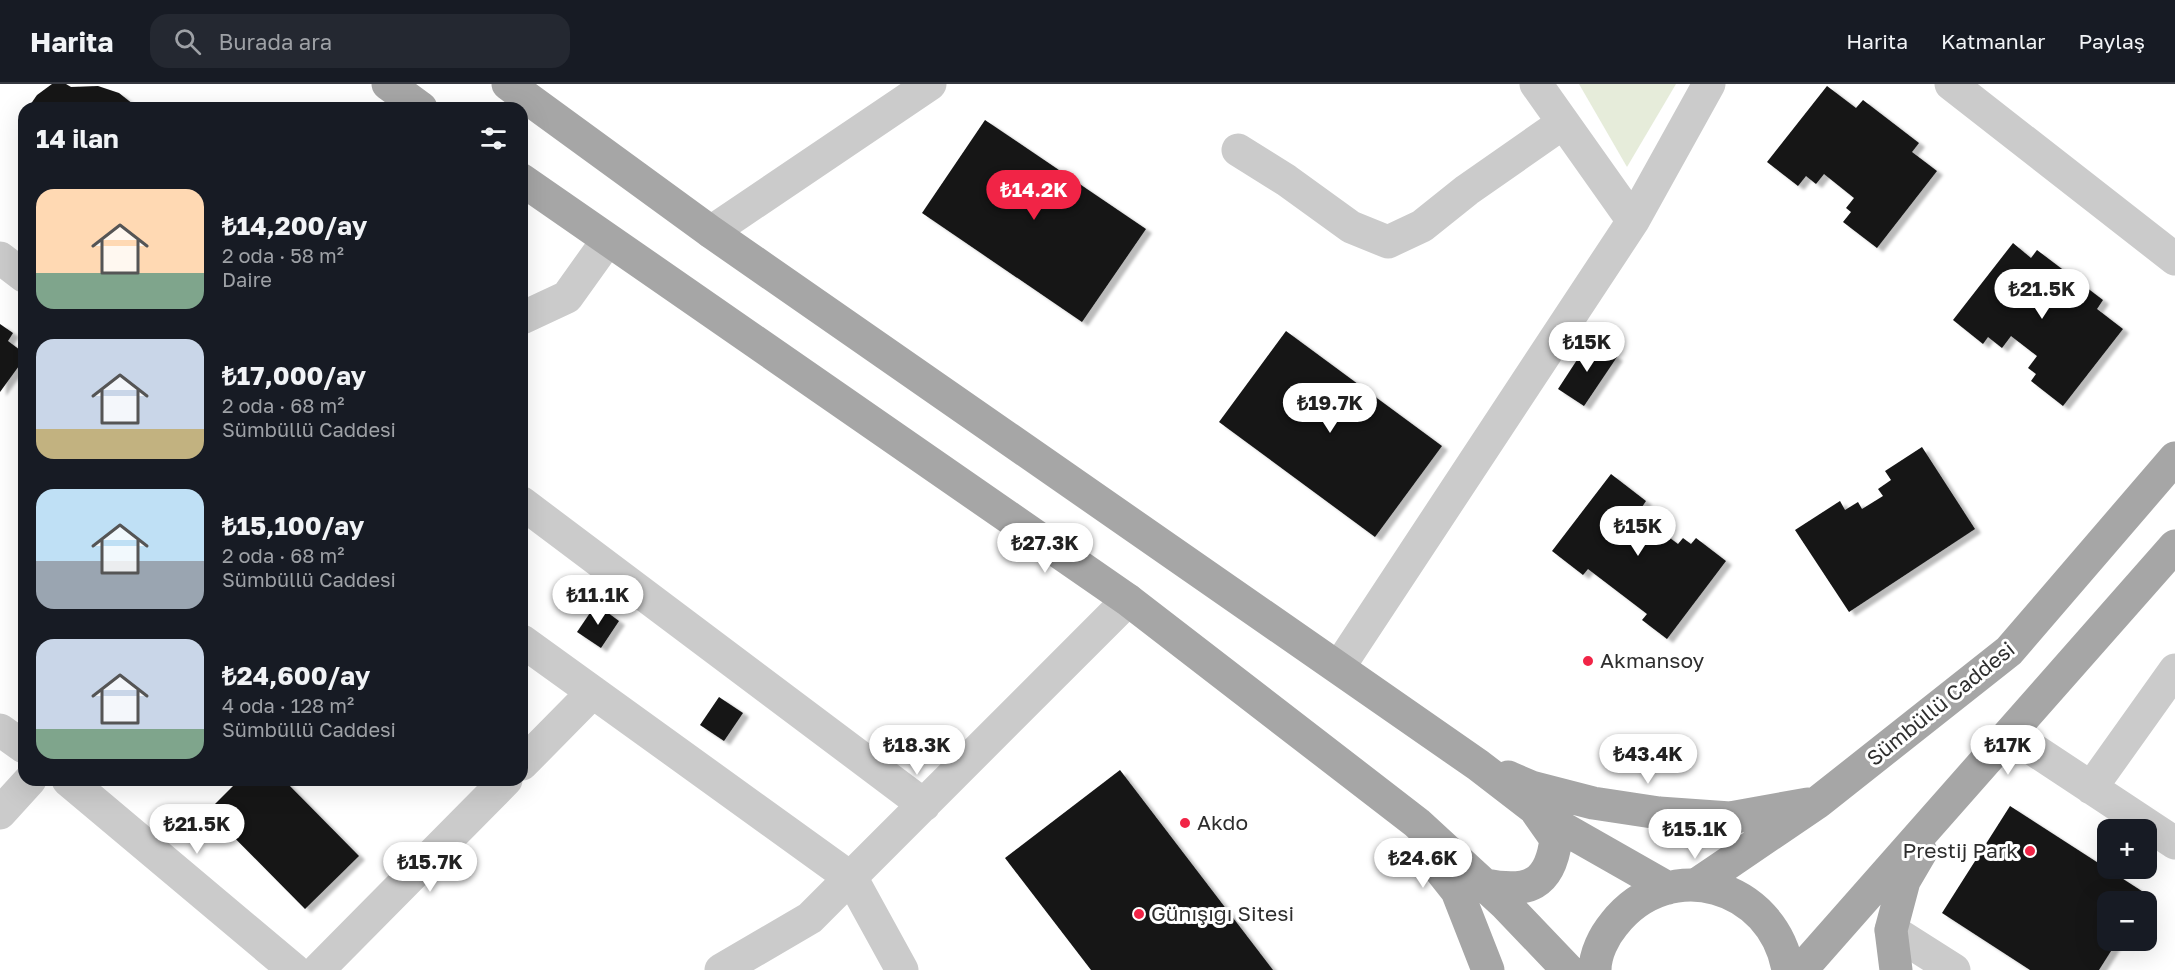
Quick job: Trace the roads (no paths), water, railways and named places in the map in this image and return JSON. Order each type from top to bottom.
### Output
[{"type":"main road","points":[[388,84],[413,102]]},
{"type":"main road","points":[[507,84],[711,231],[1478,765],[1552,822],[1682,887],[1715,887],[1745,900],[1769,922],[1784,951],[1788,970]]},
{"type":"main road","points":[[528,184],[1128,600],[1417,823],[1485,885],[1568,970]]},
{"type":"main road","name":"Sümbüllü Caddesi","points":[[1595,970],[1605,936],[1625,910],[1652,893],[1682,887],[1818,802],[2009,651],[2175,458]]},
{"type":"main road","points":[[1801,970],[2175,546]]},
{"type":"main road","points":[[1478,765],[1552,792],[1593,803],[1659,813],[1730,818],[1818,802]]},
{"type":"main road","points":[[1383,797],[1457,891],[1488,970]]},
{"type":"main road","points":[[1896,970],[1891,930],[1904,881],[1952,801]]},
{"type":"main road","points":[[1485,885],[1510,890],[1525,888],[1538,882],[1548,870],[1556,839],[1536,810]]},
{"type":"street","points":[[711,231],[930,84]]},
{"type":"street","points":[[1536,84],[1633,221]]},
{"type":"street","points":[[1339,667],[1633,221],[1708,84]]},
{"type":"street","points":[[1951,84],[2175,259]]},
{"type":"street","points":[[1238,150],[1286,180],[1351,227],[1388,242],[1422,226],[1467,190],[1563,123]]},
{"type":"street","points":[[528,315],[567,297],[607,241]]},
{"type":"street","points":[[0,258],[18,272]]},
{"type":"street","points":[[528,508],[924,805]]},
{"type":"street","points":[[721,970],[810,918],[852,879],[1128,600]]},
{"type":"street","points":[[528,645],[852,879],[902,970]]},
{"type":"street","points":[[2091,788],[2175,670]]},
{"type":"street","points":[[528,758],[593,692]]},
{"type":"street","points":[[0,730],[18,743]]},
{"type":"street","points":[[2010,734],[2175,843]]},
{"type":"street","points":[[0,813],[25,786]]},
{"type":"street","points":[[75,786],[294,970]]},
{"type":"street","points":[[318,970],[500,786]]},
{"type":"street","points":[[1891,930],[1954,970]]},
{"type":"place","name":"Akmansoy","points":[[1588,661]]},
{"type":"place","name":"Akdo","points":[[1185,823]]},
{"type":"place","name":"Prestij Park","points":[[2030,851]]},
{"type":"place","name":"Günışığı Sitesi","points":[[1139,914]]}]
